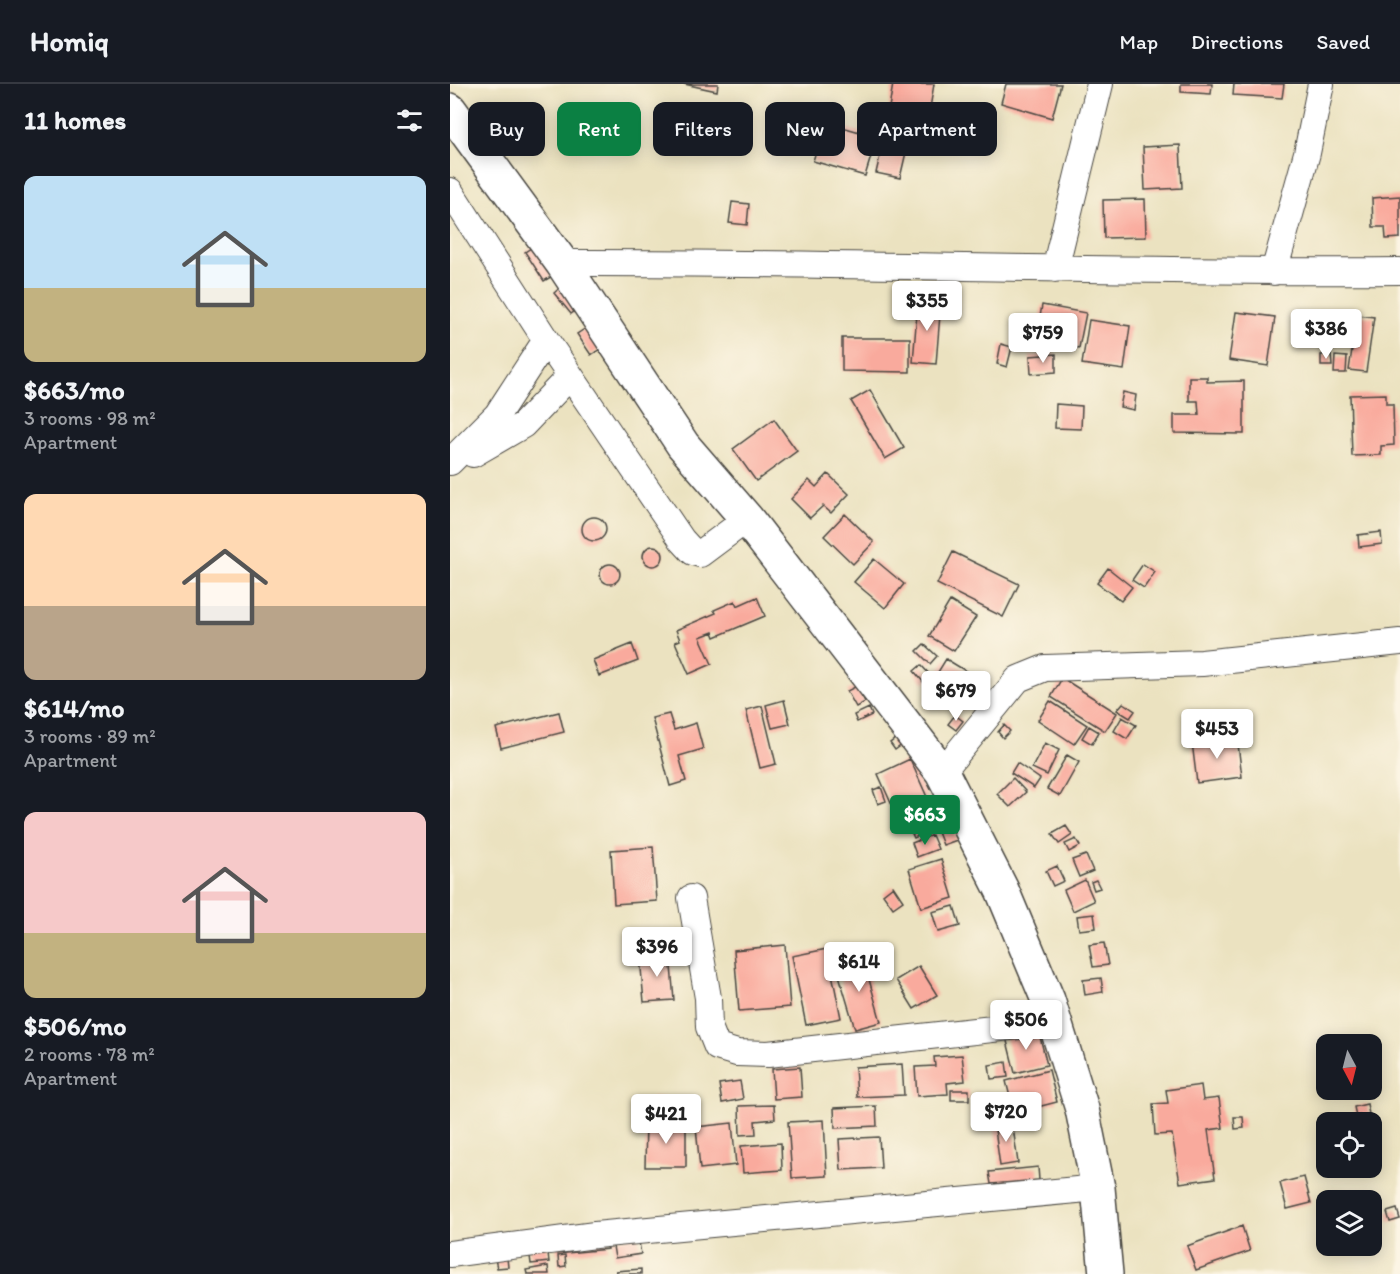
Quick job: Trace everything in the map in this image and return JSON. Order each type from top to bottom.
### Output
[{"type":"street","points":[[1055,269],[1100,84]]},
{"type":"street","points":[[1274,272],[1307,153],[1321,84]]},
{"type":"street","points":[[450,110],[562,263],[683,445],[747,519],[942,772],[1002,890],[1055,1022],[1082,1109],[1098,1188],[1106,1274]]},
{"type":"street","points":[[450,191],[570,376],[693,552],[700,554],[706,551],[747,519]]},
{"type":"street","points":[[562,263],[750,262],[1274,272],[1400,270]]},
{"type":"street","points":[[450,463],[497,415],[546,340]]},
{"type":"street","points":[[450,463],[477,452],[523,425],[570,376]]},
{"type":"street","points":[[942,772],[1018,679],[1045,668],[1202,663],[1400,642]]},
{"type":"street","points":[[691,898],[708,998],[709,1027],[717,1047],[737,1053],[768,1054],[1055,1022]]},
{"type":"street","points":[[450,1254],[595,1235],[1098,1188]]},
{"type":"building","points":[[684,84],[718,84],[717,91]]},
{"type":"building","points":[[893,84],[934,84],[931,102],[890,102]]},
{"type":"building","points":[[1006,84],[1061,84],[1052,118],[1001,103]]},
{"type":"building","points":[[1181,84],[1212,84],[1211,94],[1181,92]]},
{"type":"building","points":[[1234,84],[1284,84],[1282,98],[1233,95]]},
{"type":"building","points":[[845,128],[857,131],[857,156],[871,156],[865,176],[813,161],[815,156],[845,156]]},
{"type":"building","points":[[1180,145],[1182,188],[1145,190],[1143,147]]},
{"type":"building","points":[[880,156],[905,156],[900,178],[876,173]]},
{"type":"building","points":[[1400,196],[1400,238],[1386,239],[1385,227],[1373,227],[1372,198]]},
{"type":"building","points":[[1145,199],[1146,237],[1104,238],[1103,200]]},
{"type":"building","points":[[732,202],[749,204],[747,225],[729,223]]},
{"type":"building","points":[[537,244],[556,274],[544,281],[525,252]]},
{"type":"building","points":[[565,283],[583,305],[571,314],[554,293]]},
{"type":"building","points":[[918,300],[941,302],[936,364],[913,362]]},
{"type":"building","points":[[1042,305],[1086,313],[1079,348],[1036,340]]},
{"type":"building","points":[[1236,312],[1275,317],[1268,366],[1229,360]]},
{"type":"building","points":[[1357,315],[1374,317],[1366,372],[1349,370]]},
{"type":"building","points":[[1089,320],[1130,326],[1124,370],[1082,364]]},
{"type":"building","points":[[586,328],[600,349],[591,355],[577,334]]},
{"type":"building","points":[[1324,331],[1334,331],[1333,344],[1324,344]]},
{"type":"building","points":[[842,338],[910,338],[910,372],[842,371]]},
{"type":"building","points":[[1001,344],[1012,347],[1007,367],[997,364]]},
{"type":"building","points":[[1056,354],[1056,372],[1031,374],[1030,356]]},
{"type":"building","points":[[1331,354],[1332,366],[1321,366],[1321,355]]},
{"type":"building","points":[[1335,356],[1347,357],[1346,373],[1334,373]]},
{"type":"building","points":[[1189,377],[1207,377],[1207,382],[1244,381],[1244,434],[1174,433],[1174,415],[1199,415],[1198,401],[1189,401]]},
{"type":"building","points":[[870,390],[904,448],[885,459],[851,401]]},
{"type":"building","points":[[1123,392],[1136,395],[1134,410],[1120,407]]},
{"type":"building","points":[[1386,394],[1386,404],[1393,404],[1394,445],[1381,446],[1381,455],[1352,456],[1350,395]]},
{"type":"building","points":[[1056,404],[1082,406],[1081,429],[1055,428]]},
{"type":"building","points":[[774,419],[797,451],[756,481],[733,449]]},
{"type":"building","points":[[828,474],[849,494],[831,513],[823,506],[810,518],[791,499],[809,480],[816,487]]},
{"type":"building","points":[[845,514],[874,542],[853,564],[824,536]]},
{"type":"building","points":[[594,517],[603,520],[606,529],[603,538],[594,541],[585,538],[582,529],[585,520]]},
{"type":"building","points":[[1381,532],[1382,544],[1359,547],[1358,535]]},
{"type":"building","points":[[649,546],[657,546],[663,552],[663,560],[657,566],[649,566],[643,560],[643,552]]},
{"type":"building","points":[[953,552],[1019,584],[1003,617],[937,584]]},
{"type":"building","points":[[874,559],[904,584],[885,608],[854,582]]},
{"type":"building","points":[[610,564],[617,567],[620,574],[617,581],[610,584],[603,581],[600,574],[603,567]]},
{"type":"building","points":[[1143,564],[1155,572],[1144,588],[1132,580]]},
{"type":"building","points":[[1108,568],[1132,587],[1121,601],[1097,583]]},
{"type":"building","points":[[757,597],[765,616],[715,637],[713,632],[700,637],[712,664],[689,674],[675,642],[680,640],[676,630],[716,613],[714,610],[735,601],[737,606]]},
{"type":"building","points":[[950,601],[976,617],[954,651],[929,636]]},
{"type":"building","points":[[632,644],[638,661],[599,676],[593,660]]},
{"type":"building","points":[[924,644],[937,656],[930,664],[917,651]]},
{"type":"building","points":[[946,659],[979,679],[962,705],[930,685]]},
{"type":"building","points":[[921,665],[931,676],[924,683],[914,671]]},
{"type":"building","points":[[1062,678],[1117,713],[1105,731],[1051,697]]},
{"type":"building","points":[[857,686],[865,702],[856,707],[847,691]]},
{"type":"building","points":[[784,700],[790,724],[772,728],[766,705]]},
{"type":"building","points":[[1050,701],[1087,725],[1074,744],[1038,720]]},
{"type":"building","points":[[1123,703],[1135,711],[1130,718],[1117,710]]},
{"type":"building","points":[[762,706],[776,764],[760,768],[746,710]]},
{"type":"building","points":[[869,708],[872,715],[857,722],[854,715]]},
{"type":"building","points":[[559,712],[564,732],[501,748],[496,728]]},
{"type":"building","points":[[669,714],[674,730],[696,723],[703,749],[679,756],[686,781],[670,786],[652,718]]},
{"type":"building","points":[[955,715],[963,721],[956,730],[948,724]]},
{"type":"building","points":[[1122,717],[1136,725],[1127,739],[1114,731]]},
{"type":"building","points":[[1004,725],[1010,731],[1003,738],[998,732]]},
{"type":"building","points":[[1089,726],[1099,732],[1092,744],[1082,738]]},
{"type":"building","points":[[902,734],[907,741],[895,750],[890,743]]},
{"type":"building","points":[[1237,736],[1242,777],[1197,783],[1192,742]]},
{"type":"building","points":[[1045,743],[1059,750],[1047,775],[1032,768]]},
{"type":"building","points":[[1067,755],[1079,762],[1060,796],[1047,789]]},
{"type":"building","points":[[910,759],[927,797],[895,812],[878,774]]},
{"type":"building","points":[[1017,763],[1040,779],[1034,788],[1011,773]]},
{"type":"building","points":[[1013,778],[1026,792],[1010,807],[997,794]]},
{"type":"building","points":[[881,787],[886,801],[878,804],[873,790]]},
{"type":"building","points":[[926,819],[931,830],[914,838],[909,827]]},
{"type":"building","points":[[950,821],[957,840],[943,845],[936,827]]},
{"type":"building","points":[[1066,826],[1072,835],[1059,844],[1052,834]]},
{"type":"building","points":[[932,835],[938,849],[917,857],[912,843]]},
{"type":"building","points":[[1076,839],[1080,846],[1069,852],[1065,844]]},
{"type":"building","points":[[653,847],[657,901],[614,904],[611,850]]},
{"type":"building","points":[[1086,855],[1093,871],[1079,877],[1072,860]]},
{"type":"building","points":[[941,859],[953,898],[921,908],[909,869]]},
{"type":"building","points":[[1057,866],[1064,881],[1053,886],[1046,871]]},
{"type":"building","points":[[1085,880],[1094,901],[1073,911],[1064,890]]},
{"type":"building","points":[[1096,880],[1100,888],[1094,890],[1091,882]]},
{"type":"building","points":[[893,886],[903,901],[893,908],[883,894]]},
{"type":"building","points":[[954,906],[960,926],[938,932],[932,912]]},
{"type":"building","points":[[1094,914],[1096,928],[1079,930],[1077,916]]},
{"type":"building","points":[[1104,943],[1108,965],[1093,967],[1089,945]]},
{"type":"building","points":[[785,945],[790,1007],[739,1011],[734,950]]},
{"type":"building","points":[[827,949],[841,1018],[806,1025],[792,956]]},
{"type":"building","points":[[670,955],[674,1000],[644,1002],[640,957]]},
{"type":"building","points":[[863,958],[881,1022],[855,1029],[836,965]]},
{"type":"building","points":[[919,966],[937,995],[914,1009],[896,980]]},
{"type":"building","points":[[1101,978],[1103,992],[1085,995],[1083,980]]},
{"type":"building","points":[[1038,1029],[1047,1065],[1015,1073],[1006,1037]]},
{"type":"building","points":[[962,1055],[965,1081],[947,1083],[948,1094],[917,1096],[915,1067],[935,1066],[934,1057]]},
{"type":"building","points":[[1006,1062],[1008,1077],[991,1079],[989,1065]]},
{"type":"building","points":[[902,1064],[904,1095],[857,1097],[855,1067]]},
{"type":"building","points":[[800,1067],[802,1097],[774,1099],[772,1069]]},
{"type":"building","points":[[1049,1070],[1057,1102],[1014,1113],[1006,1081]]},
{"type":"building","points":[[740,1081],[743,1099],[722,1103],[719,1084]]},
{"type":"building","points":[[1201,1085],[1203,1100],[1219,1098],[1223,1128],[1208,1130],[1215,1178],[1180,1183],[1172,1134],[1155,1135],[1153,1104],[1168,1103],[1166,1090]]},
{"type":"building","points":[[951,1090],[969,1090],[969,1100],[951,1100]]},
{"type":"building","points":[[652,1097],[688,1100],[687,1116],[651,1112]]},
{"type":"building","points":[[1367,1104],[1369,1112],[1355,1112],[1354,1107]]},
{"type":"building","points":[[774,1105],[775,1119],[755,1121],[756,1134],[740,1135],[739,1106]]},
{"type":"building","points":[[876,1106],[877,1126],[835,1128],[834,1108]]},
{"type":"building","points":[[1234,1117],[1243,1117],[1244,1128],[1235,1129]]},
{"type":"building","points":[[824,1120],[827,1176],[792,1178],[788,1122]]},
{"type":"building","points":[[1012,1120],[1018,1163],[1000,1166],[994,1122]]},
{"type":"building","points":[[646,1123],[686,1123],[686,1167],[645,1167]]},
{"type":"building","points":[[732,1123],[736,1165],[700,1169],[696,1127]]},
{"type":"building","points":[[879,1137],[881,1168],[841,1170],[839,1139]]},
{"type":"building","points":[[781,1143],[782,1170],[743,1173],[741,1146]]},
{"type":"building","points":[[1038,1167],[1039,1180],[991,1184],[989,1172]]},
{"type":"building","points":[[1304,1177],[1311,1203],[1287,1209],[1280,1183]]},
{"type":"building","points":[[1397,1209],[1400,1219],[1390,1222],[1387,1212]]},
{"type":"building","points":[[1242,1226],[1250,1251],[1196,1270],[1187,1246]]},
{"type":"building","points":[[638,1236],[641,1254],[615,1258],[612,1240]]},
{"type":"building","points":[[607,1238],[608,1249],[557,1254],[556,1243]]},
{"type":"building","points":[[547,1246],[549,1262],[531,1264],[529,1248]]},
{"type":"building","points":[[565,1255],[566,1266],[559,1267],[558,1256]]},
{"type":"building","points":[[507,1258],[508,1267],[497,1268],[495,1259]]},
{"type":"building","points":[[548,1266],[549,1274],[527,1274],[526,1270]]},
{"type":"building","points":[[641,1269],[641,1274],[617,1274],[616,1271]]}]
